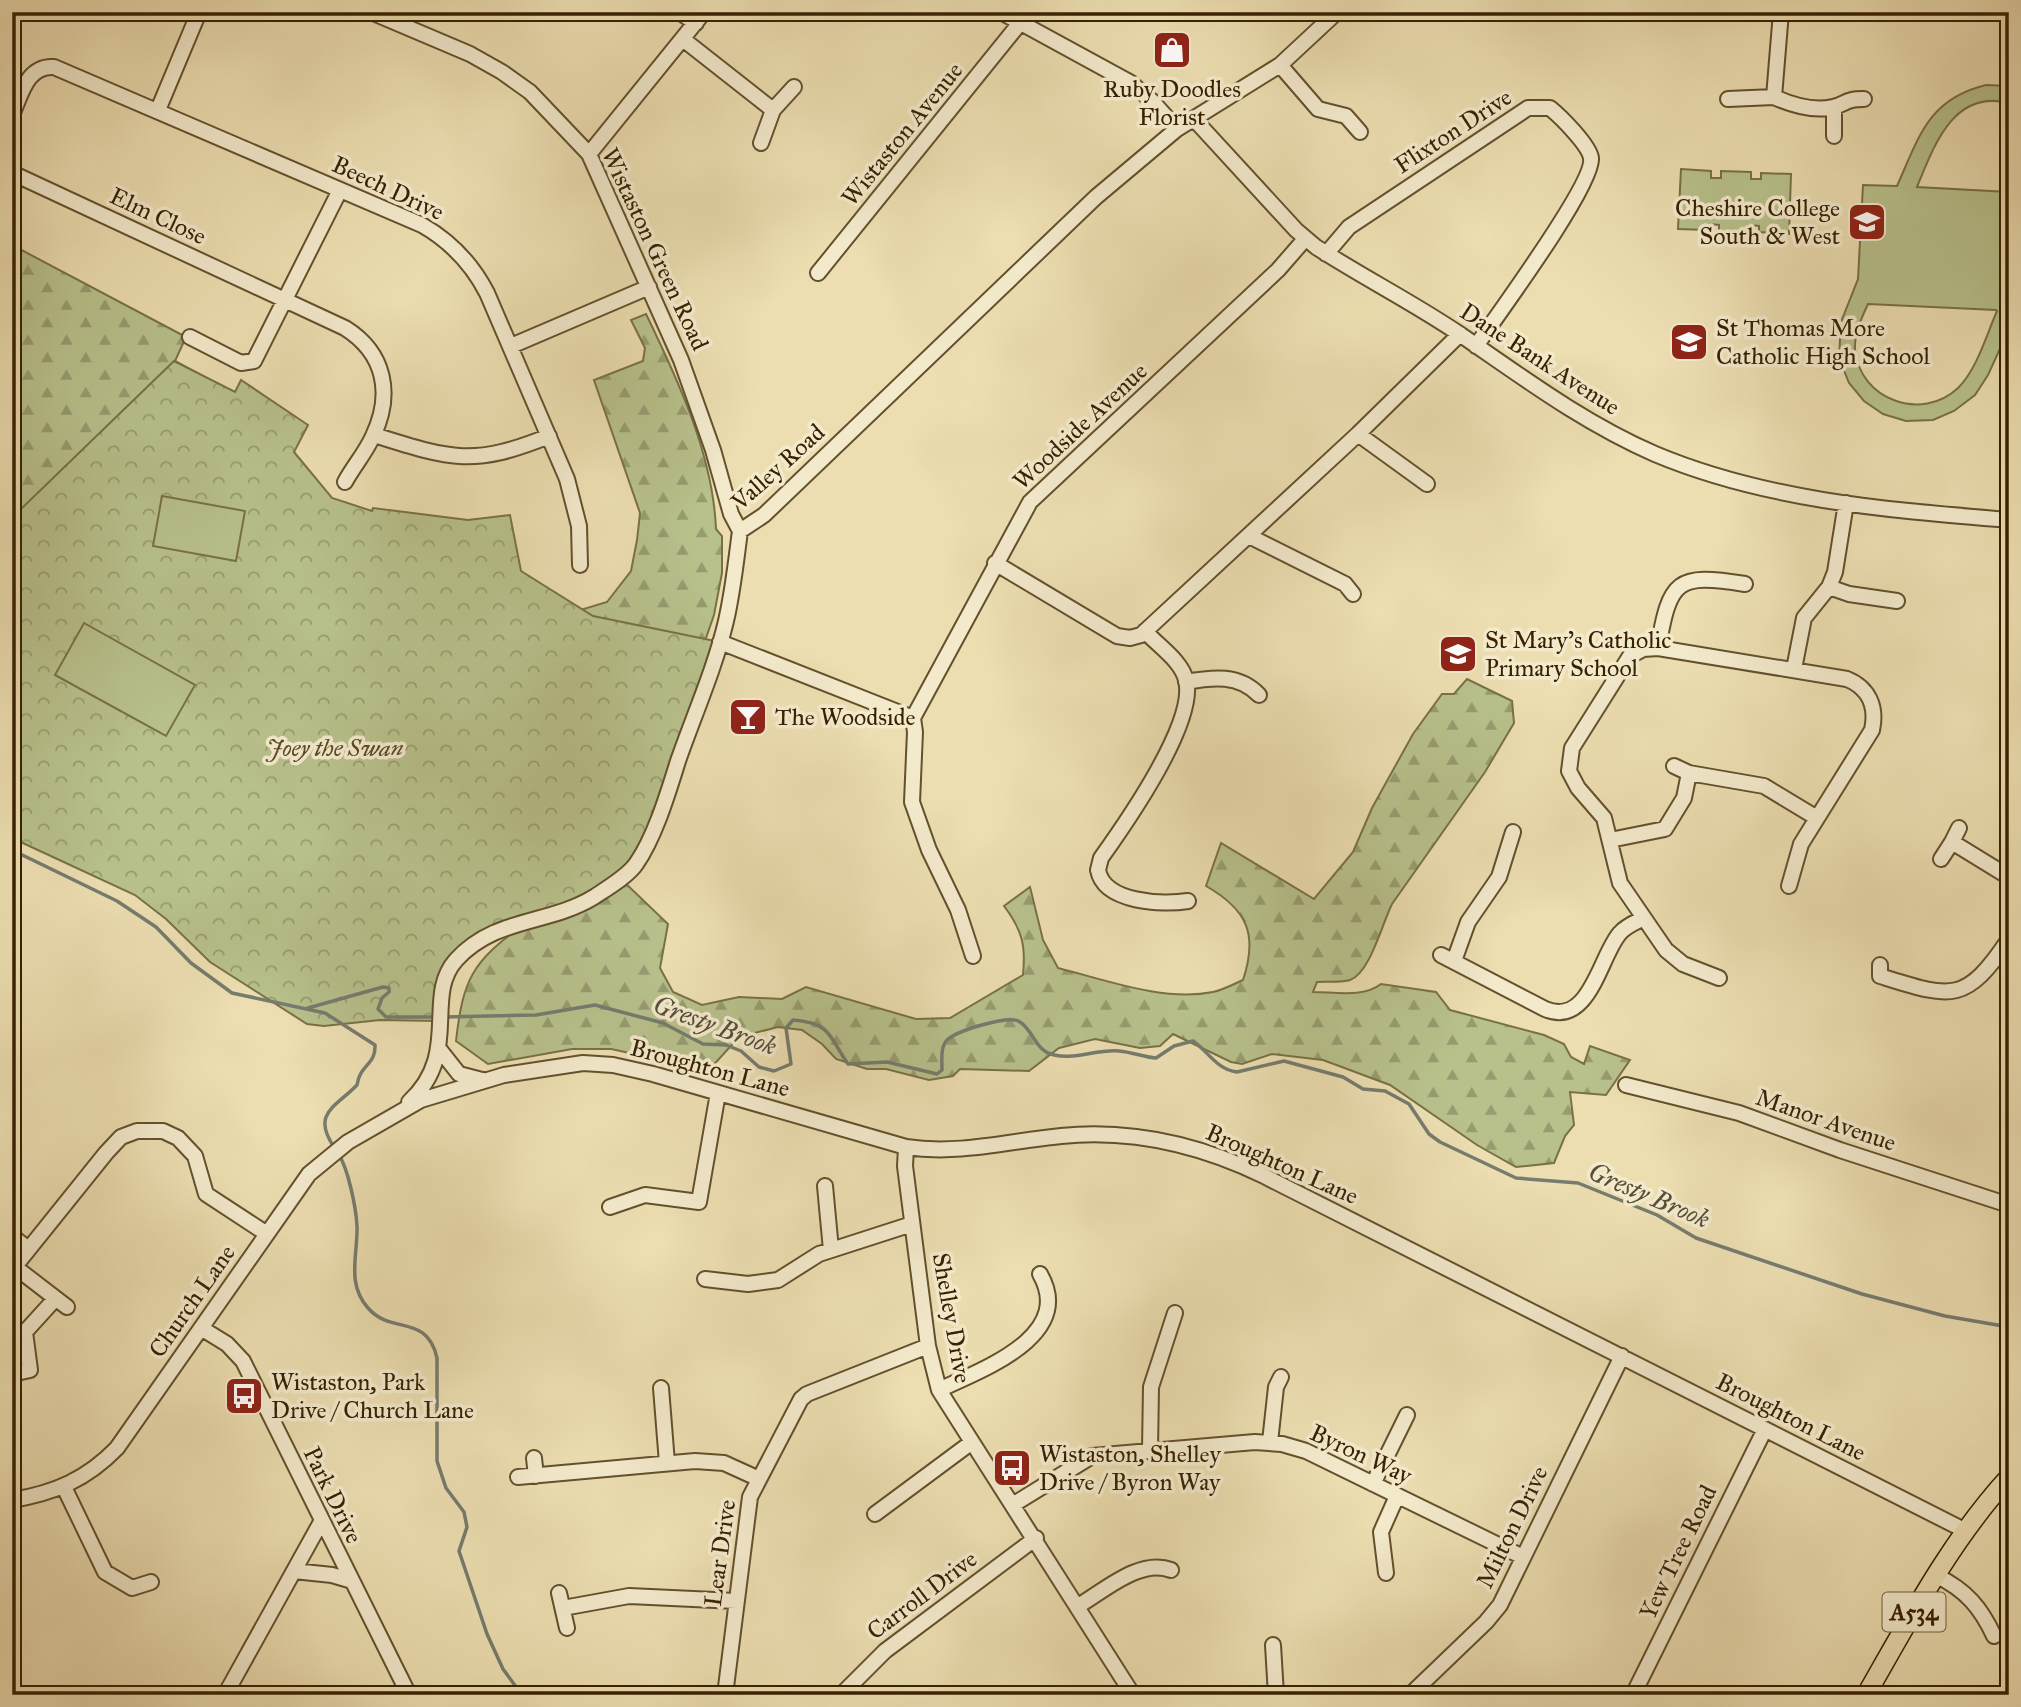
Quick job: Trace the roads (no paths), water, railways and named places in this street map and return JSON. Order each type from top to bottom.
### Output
[{"type":"main road","name":"A534","points":[[1866,1695],[1966,1531],[2009,1477]]},
{"type":"street","points":[[12,115],[28,79],[36,70],[48,66],[158,110],[199,12]]},
{"type":"street","name":"Wistaston Green Road","points":[[371,12],[470,54],[502,72],[530,92],[589,154],[681,360],[713,450],[731,513],[740,531]]},
{"type":"street","points":[[589,154],[700,18],[679,12]]},
{"type":"street","name":"Valley Road","points":[[401,1110],[426,1085],[440,1050],[441,1007],[446,979],[454,963],[473,944],[510,924],[550,915],[593,898],[635,866],[665,802],[720,642],[730,604],[740,531],[764,515],[1096,197],[1177,129],[1280,65],[1338,12]]},
{"type":"street","points":[[1774,97],[1781,12]]},
{"type":"street","points":[[1003,13],[1131,83],[1177,129]]},
{"type":"street","name":"Wistaston Avenue","points":[[818,273],[1020,23]]},
{"type":"street","points":[[684,40],[773,110]]},
{"type":"street","points":[[1280,65],[1318,109],[1346,116],[1360,132]]},
{"type":"street","points":[[761,142],[773,110],[794,87]]},
{"type":"street","points":[[1728,99],[1774,97],[1797,107],[1834,107],[1847,99],[1864,99]]},
{"type":"street","points":[[1834,107],[1834,136]]},
{"type":"street","name":"Flixton Drive","points":[[1326,254],[1336,239],[1349,228],[1528,108],[1550,108],[1588,150],[1591,169],[1561,220],[1476,346]]},
{"type":"street","name":"Beech Drive","points":[[158,110],[422,225],[445,240],[482,282],[549,436],[575,505],[580,565]]},
{"type":"street","name":"Dane Bank Avenue","points":[[1194,119],[1305,239],[1460,334],[1547,397],[1594,425],[1656,454],[1754,486],[1846,503],[2009,520]]},
{"type":"street","name":"Elm Close","points":[[12,173],[354,334],[375,356],[382,369],[384,391],[374,435],[345,482]]},
{"type":"street","points":[[190,337],[240,363],[251,363],[340,190]]},
{"type":"street","name":"Woodside Avenue","points":[[913,718],[1021,513],[1036,495],[1269,279],[1305,239]]},
{"type":"street","points":[[511,346],[649,287]]},
{"type":"street","points":[[995,563],[1117,636],[1130,638],[1145,631],[1357,435],[1460,334]]},
{"type":"street","points":[[374,435],[431,453],[463,458],[503,454],[549,436]]},
{"type":"street","points":[[1357,435],[1427,484]]},
{"type":"street","points":[[1794,669],[1804,618],[1829,587],[1835,572],[1846,503]]},
{"type":"street","points":[[1249,536],[1345,584],[1353,594]]},
{"type":"street","points":[[1658,648],[1665,609],[1672,593],[1700,578],[1745,584]]},
{"type":"street","points":[[1829,587],[1849,594],[1897,601]]},
{"type":"street","points":[[1145,631],[1177,663],[1186,682],[1187,696],[1167,752],[1133,812],[1101,858],[1098,870],[1105,884],[1144,903],[1188,901]]},
{"type":"street","points":[[720,642],[913,718],[915,733],[912,802],[929,850],[958,910],[973,956]]},
{"type":"street","points":[[1718,978],[1675,959],[1644,918],[1616,874],[1601,812],[1571,777],[1569,753],[1630,656],[1643,649],[1658,648],[1794,669],[1856,682],[1870,698],[1874,714],[1872,730],[1797,852],[1789,886]]},
{"type":"street","points":[[1186,682],[1238,680],[1259,695]]},
{"type":"street","points":[[1674,766],[1689,773],[1764,786],[1817,818]]},
{"type":"street","points":[[1610,841],[1665,829],[1684,798],[1689,773]]},
{"type":"street","points":[[1941,859],[1959,828]]},
{"type":"street","points":[[1513,832],[1499,877],[1447,958],[1545,1009],[1557,1012],[1584,999],[1618,935],[1644,918]]},
{"type":"street","points":[[1952,842],[2009,877]]},
{"type":"street","points":[[1878,976],[1927,991],[1959,990],[1982,978],[2009,939]]},
{"type":"street","points":[[440,1050],[459,1074],[483,1080]]},
{"type":"street","name":"Broughton Lane","points":[[401,1110],[483,1080],[571,1064],[596,1063],[642,1071],[906,1147],[945,1150],[1088,1135],[1137,1136],[1181,1144],[1242,1165],[1966,1531]]},
{"type":"street","name":"Manor Avenue","points":[[1626,1085],[1739,1114],[2009,1205]]},
{"type":"street","points":[[610,1207],[645,1195],[699,1202],[718,1093]]},
{"type":"street","name":"Church Lane","points":[[12,1500],[64,1487],[93,1471],[117,1448],[309,1174],[348,1142],[401,1110]]},
{"type":"street","points":[[12,1374],[30,1370],[25,1332],[61,1303],[14,1268],[121,1137],[149,1129],[178,1138],[195,1156],[206,1194],[267,1234]]},
{"type":"street","name":"Shelley Drive","points":[[906,1147],[905,1166],[928,1346],[939,1390],[1036,1538],[1133,1695]]},
{"type":"street","points":[[825,1186],[832,1205],[831,1250]]},
{"type":"street","points":[[705,1279],[729,1276],[778,1280],[831,1250],[912,1224]]},
{"type":"street","points":[[12,1236],[28,1249]]},
{"type":"street","points":[[939,1390],[1016,1353],[1028,1343],[1043,1315],[1046,1278]]},
{"type":"street","points":[[1150,1450],[1150,1387],[1175,1313]]},
{"type":"street","name":"Park Drive","points":[[201,1328],[227,1344],[243,1361],[349,1580],[409,1695]]},
{"type":"street","name":"Lear Drive","points":[[725,1695],[750,1497],[757,1478],[804,1396],[928,1346]]},
{"type":"street","name":"Milton Drive","points":[[1410,1695],[1493,1614],[1622,1356]]},
{"type":"street","points":[[1270,1442],[1276,1387],[1282,1377]]},
{"type":"street","points":[[661,1388],[667,1463]]},
{"type":"street","points":[[1373,1484],[1407,1415]]},
{"type":"street","name":"Yew Tree Road","points":[[1633,1695],[1765,1429]]},
{"type":"street","points":[[875,1514],[972,1442]]},
{"type":"street","name":"Byron Way","points":[[1014,1504],[1084,1459],[1150,1450],[1270,1442],[1306,1451],[1523,1558]]},
{"type":"street","points":[[534,1458],[536,1476]]},
{"type":"street","points":[[518,1477],[667,1463],[724,1463],[757,1478]]},
{"type":"street","points":[[64,1487],[105,1572],[132,1588],[151,1582]]},
{"type":"street","points":[[1388,1566],[1381,1532],[1397,1496]]},
{"type":"street","points":[[225,1695],[321,1522]]},
{"type":"street","name":"Carroll Drive","points":[[841,1695],[885,1651],[1036,1538]]},
{"type":"street","points":[[1078,1606],[1137,1571],[1157,1566],[1171,1570]]},
{"type":"street","points":[[294,1571],[332,1575],[349,1580]]},
{"type":"street","points":[[1937,1576],[1957,1586],[1978,1605],[1994,1636]]},
{"type":"street","points":[[559,1593],[566,1628]]},
{"type":"street","points":[[563,1608],[629,1596],[736,1601]]},
{"type":"street","points":[[1273,1645],[1276,1695]]},
{"type":"waterway","points":[[12,850],[117,901],[156,927],[191,963],[232,993],[325,1013],[375,1045],[373,1057],[361,1073],[357,1085],[334,1105],[326,1118],[325,1126],[334,1147]]},
{"type":"waterway","name":"Gresty Brook","points":[[308,1008],[383,987],[389,988],[389,992],[382,998],[378,1009],[386,1017],[437,1017]]},
{"type":"waterway","name":"Gresty Brook","points":[[445,1017],[536,1015],[595,1005],[663,1023],[703,1044],[726,1045],[741,1051],[759,1067],[774,1071],[791,1064],[786,1028],[793,1020],[823,1028],[848,1064],[887,1062],[937,1074],[942,1070],[943,1049],[948,1039],[972,1028],[1006,1020],[1020,1022],[1043,1049],[1062,1056],[1111,1051],[1156,1058],[1174,1046],[1193,1041],[1218,1064],[1237,1072],[1284,1061],[1343,1077],[1363,1089],[1385,1091],[1409,1104],[1429,1134],[1440,1142],[1516,1178],[1578,1183],[1657,1215],[1696,1238],[1862,1294],[1945,1316],[2009,1327]]},
{"type":"waterway","points":[[338,1153],[348,1178],[355,1209],[355,1279],[361,1298],[377,1316],[425,1335],[437,1358],[437,1461],[446,1488],[464,1512],[467,1527],[459,1551],[487,1634],[503,1669],[522,1695]]},
{"type":"place","name":"Ruby Doodles Florist","points":[[1172,50]]},
{"type":"place","name":"Cheshire College South & West","points":[[1867,222]]},
{"type":"place","name":"St Thomas More Catholic High School","points":[[1689,342]]},
{"type":"place","name":"St Mary's Catholic Primary School","points":[[1458,654]]},
{"type":"place","name":"The Woodside","points":[[748,717]]},
{"type":"place","name":"Wistaston, Park Drive / Church Lane","points":[[244,1396]]},
{"type":"place","name":"Wistaston, Shelley Drive / Byron Way","points":[[1012,1468]]},
{"type":"park label","name":"Joey the Swan","points":[[335,748]]}]
